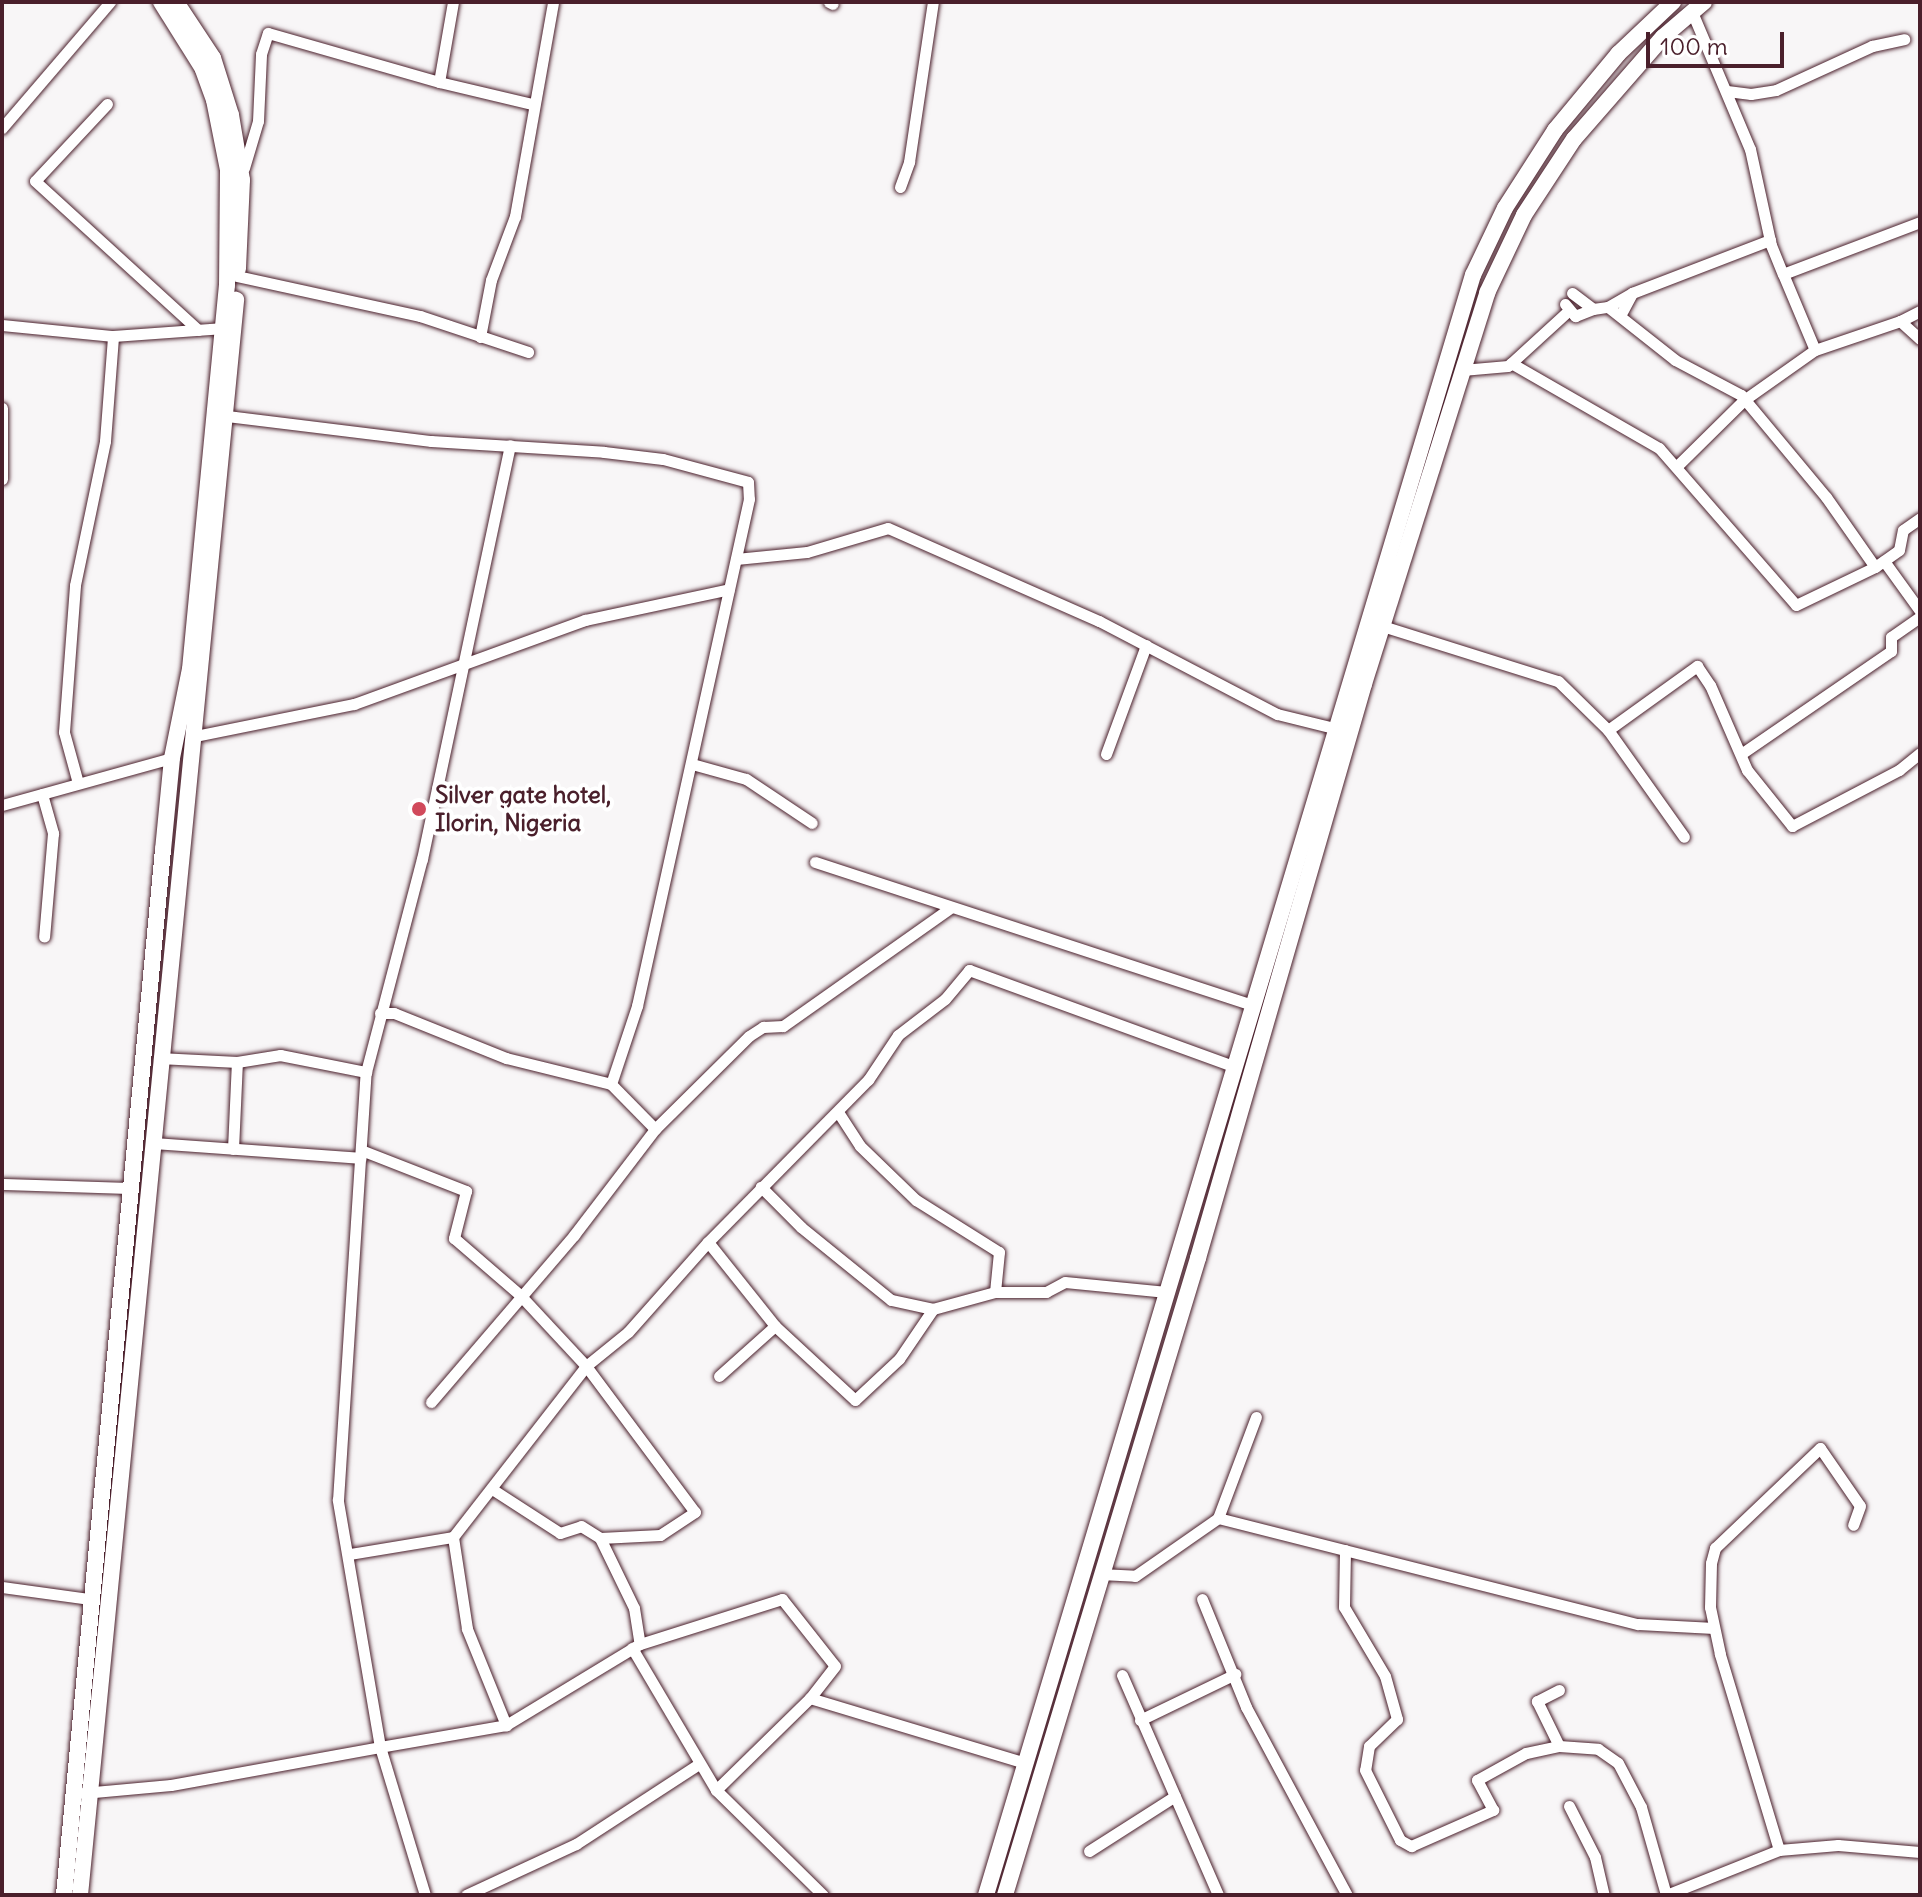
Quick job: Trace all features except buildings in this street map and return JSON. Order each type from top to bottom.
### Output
[{"type":"main road","points":[[136,1215],[131,1188],[172,758],[190,669],[224,328],[229,201],[222,137],[203,69],[161,2]]},
{"type":"main road","points":[[64,1895],[81,1793],[136,1215],[152,1143],[227,416],[237,276],[242,180],[231,115],[213,58],[176,2]]},
{"type":"main road","points":[[986,1895],[1334,728],[1457,322],[1486,242],[1564,117],[1618,54],[1673,2]]},
{"type":"main road","points":[[1005,1895],[1198,1258],[1382,626],[1462,370],[1504,254],[1547,178],[1600,105],[1698,7]]},
{"type":"main road","points":[[163,850],[181,850]]},
{"type":"main road","points":[[91,1683],[90,1599],[121,1373]]},
{"type":"main road","points":[[80,1895],[81,1793]]},
{"type":"street","points":[[2,128],[110,2]]},
{"type":"street","points":[[439,82],[453,2]]},
{"type":"street","points":[[480,337],[491,280],[515,216],[532,104],[553,2]]},
{"type":"street","points":[[900,187],[909,162],[933,2]]},
{"type":"street","points":[[1698,7],[1750,149],[1770,240],[1815,350]]},
{"type":"street","points":[[242,180],[258,121],[261,54],[268,33],[439,82],[532,104]]},
{"type":"street","points":[[1727,91],[1776,90],[1872,46],[1904,39]]},
{"type":"street","points":[[107,104],[35,181],[198,330]]},
{"type":"street","points":[[1783,274],[1920,222]]},
{"type":"street","points":[[1616,309],[1632,293],[1770,240]]},
{"type":"street","points":[[237,276],[420,316],[528,352]]},
{"type":"street","points":[[1572,293],[1593,309]]},
{"type":"street","points":[[1462,370],[1511,363],[1566,308],[1575,316],[1593,309],[1616,309],[1675,360],[1735,390],[1920,614],[1891,637],[1891,651],[1741,754]]},
{"type":"street","points":[[1677,466],[1744,400],[1815,350],[1900,321],[1920,311]]},
{"type":"street","points":[[1900,321],[1920,339]]},
{"type":"street","points":[[3,328],[113,336],[224,328]]},
{"type":"street","points":[[78,783],[64,732],[75,585],[105,441],[113,336]]},
{"type":"street","points":[[1511,363],[1659,448],[1796,605],[1880,564],[1899,550],[1903,530],[1920,518]]},
{"type":"street","points":[[2,408],[2,479]]},
{"type":"street","points":[[227,416],[663,459],[743,478],[748,482],[749,499],[637,1006],[611,1084]]},
{"type":"street","points":[[425,1895],[380,1747],[350,1554],[338,1500],[366,1072],[422,859],[510,445]]},
{"type":"street","points":[[736,559],[807,552],[888,528],[1146,645],[1277,714],[1334,728]]},
{"type":"street","points":[[195,736],[354,704],[465,661],[585,620],[729,589]]},
{"type":"street","points":[[1382,626],[1558,681],[1608,730],[1684,837]]},
{"type":"street","points":[[1106,754],[1146,645]]},
{"type":"street","points":[[1608,730],[1697,666],[1747,770],[1792,826],[1899,770],[1920,753]]},
{"type":"street","points":[[2,805],[172,758]]},
{"type":"street","points":[[692,764],[746,779],[812,823]]},
{"type":"street","points":[[42,794],[53,833],[44,937]]},
{"type":"street","points":[[815,862],[949,909],[1253,1005]]},
{"type":"street","points":[[431,1402],[574,1235],[655,1129],[749,1036],[763,1027],[783,1026],[949,909]]},
{"type":"street","points":[[350,1554],[453,1537],[586,1366],[628,1332],[708,1242],[868,1080],[898,1035],[945,999],[969,970],[1235,1067]]},
{"type":"street","points":[[387,988],[394,1013]]},
{"type":"street","points":[[380,1013],[394,1013],[506,1058],[611,1084],[655,1129]]},
{"type":"street","points":[[159,1058],[237,1062],[280,1055],[366,1072]]},
{"type":"street","points":[[233,1149],[237,1062]]},
{"type":"street","points":[[838,1112],[860,1146],[916,1200],[999,1252],[995,1292]]},
{"type":"street","points":[[152,1143],[361,1154],[466,1191],[454,1238],[520,1295],[586,1366],[695,1512],[660,1535],[600,1538]]},
{"type":"street","points":[[2,1184],[131,1188]]},
{"type":"street","points":[[761,1187],[801,1227],[891,1300],[933,1309],[995,1292],[1046,1292],[1065,1282],[1167,1292]]},
{"type":"street","points":[[708,1242],[775,1326],[855,1400],[899,1359],[933,1309]]},
{"type":"street","points":[[719,1376],[775,1326]]},
{"type":"street","points":[[1100,1574],[1135,1576],[1218,1518],[1256,1417]]},
{"type":"street","points":[[1779,1850],[1714,1628],[1709,1587],[1715,1548],[1820,1448],[1860,1506],[1853,1525]]},
{"type":"street","points":[[492,1489],[560,1533],[581,1526],[600,1538],[634,1608],[636,1646],[697,1765],[716,1790],[823,1895]]},
{"type":"street","points":[[1218,1518],[1638,1624],[1714,1628]]},
{"type":"street","points":[[453,1537],[467,1629],[506,1725]]},
{"type":"street","points":[[1345,1550],[1344,1607],[1385,1676],[1397,1719],[1369,1746],[1365,1770],[1400,1840],[1411,1846],[1493,1810],[1477,1780],[1526,1753],[1559,1746],[1598,1749],[1618,1763],[1641,1807],[1666,1895],[1779,1850],[1838,1845],[1920,1852]]},
{"type":"street","points":[[2,1587],[90,1599]]},
{"type":"street","points":[[81,1793],[171,1785],[506,1725],[636,1646],[782,1599],[835,1666],[810,1698],[716,1790]]},
{"type":"street","points":[[1202,1599],[1246,1707],[1345,1894]]},
{"type":"street","points":[[1140,1720],[1235,1674]]},
{"type":"street","points":[[1122,1675],[1218,1895]]},
{"type":"street","points":[[1559,1690],[1537,1701],[1559,1746]]},
{"type":"street","points":[[810,1698],[1025,1763]]},
{"type":"street","points":[[466,1895],[576,1844],[697,1765]]},
{"type":"street","points":[[1089,1851],[1175,1796]]},
{"type":"street","points":[[1569,1806],[1595,1857],[1604,1895]]},
{"type":"place","name":"Silver gate hotel, Ilorin, Nigeria","points":[[419,809]]}]
